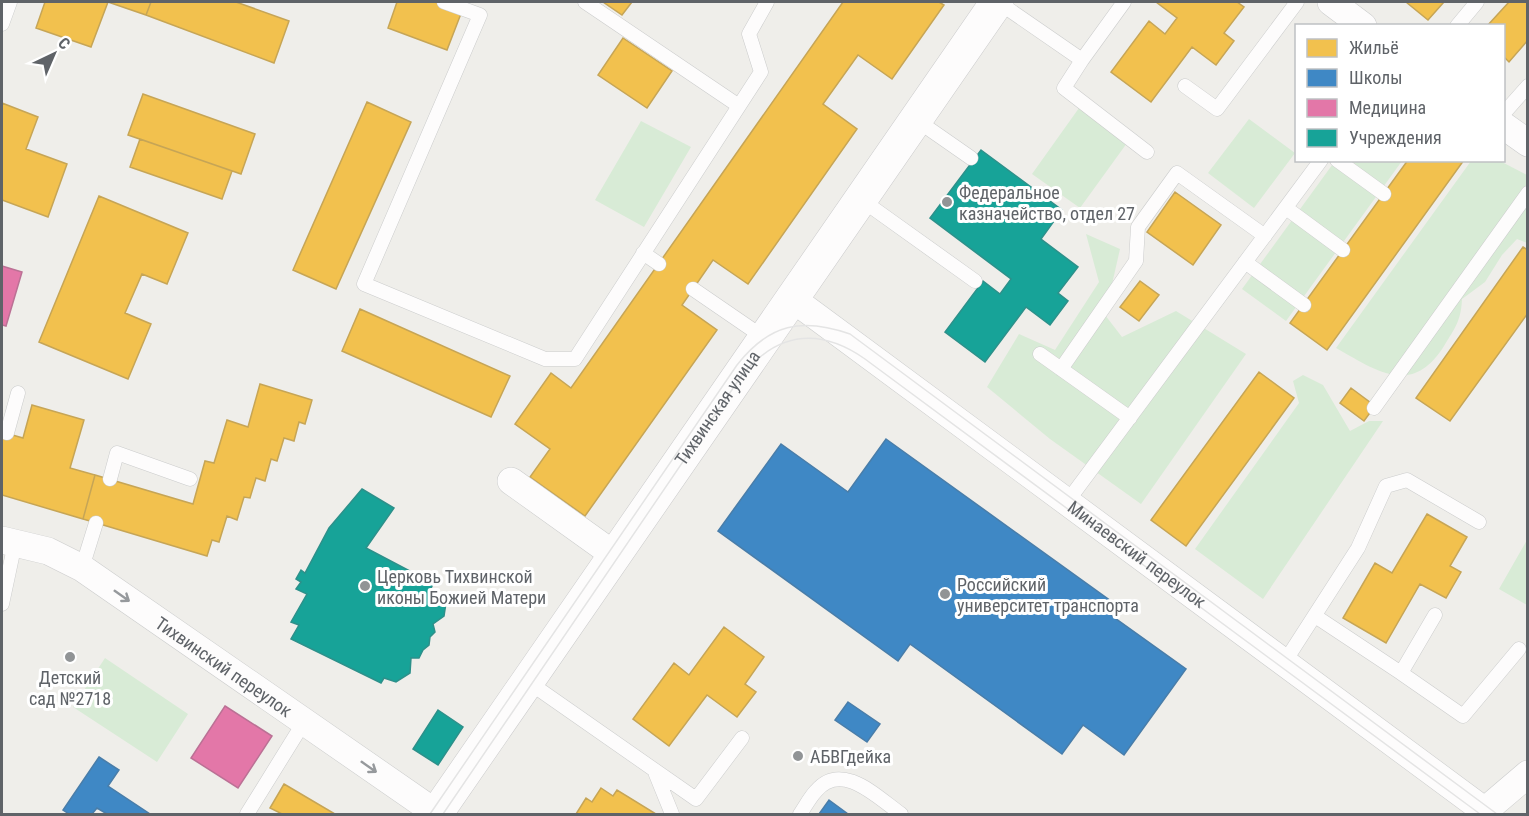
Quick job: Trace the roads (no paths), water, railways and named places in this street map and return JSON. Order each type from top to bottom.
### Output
[{"type":"street","name":"Тихвинская улица","points":[[436,814],[995,2]]},
{"type":"street","points":[[1331,2],[1360,24]]},
{"type":"street","points":[[1505,127],[1527,143]]},
{"type":"street","name":"Минаевский переулок","points":[[790,297],[1485,814]]},
{"type":"street","points":[[511,481],[613,554]]},
{"type":"street","name":"Тихвинский переулок","points":[[8,541],[48,550],[82,568],[436,814]]},
{"type":"street","points":[[1485,814],[1527,774]]},
{"type":"lane","points":[[2,24],[10,2]]},
{"type":"lane","points":[[444,2],[480,15],[364,284],[545,359],[575,359],[761,72],[749,34],[768,2]]},
{"type":"lane","points":[[585,2],[739,106]]},
{"type":"lane","points":[[995,2],[1082,60]]},
{"type":"lane","points":[[1124,2],[1064,88],[1147,152]]},
{"type":"lane","points":[[1185,86],[1217,109],[1297,2]]},
{"type":"lane","points":[[1458,24],[1478,2]]},
{"type":"lane","points":[[1505,110],[1527,86]]},
{"type":"lane","points":[[915,118],[971,158]]},
{"type":"lane","points":[[1067,502],[1320,162]]},
{"type":"lane","points":[[1340,162],[1384,194]]},
{"type":"lane","points":[[1061,369],[1136,261],[1138,227],[1177,173],[1265,236]]},
{"type":"lane","points":[[1374,408],[1527,193]]},
{"type":"lane","points":[[859,198],[975,281]]},
{"type":"lane","points":[[1286,208],[1344,250]]},
{"type":"lane","points":[[644,253],[659,264]]},
{"type":"lane","points":[[1245,262],[1304,305]]},
{"type":"lane","points":[[693,289],[763,337]]},
{"type":"lane","points":[[1040,354],[1130,418]]},
{"type":"lane","points":[[6,433],[18,393]]},
{"type":"lane","points":[[110,479],[117,453],[190,478]]},
{"type":"lane","points":[[1284,663],[1358,549],[1386,486],[1407,480],[1479,522]]},
{"type":"lane","points":[[82,568],[96,523]]},
{"type":"lane","points":[[2,604],[8,541]]},
{"type":"lane","points":[[1401,673],[1435,615]]},
{"type":"lane","points":[[1315,616],[1463,716],[1519,649]]},
{"type":"lane","points":[[526,681],[696,799],[742,738]]},
{"type":"lane","points":[[247,814],[304,722]]},
{"type":"lane","points":[[656,772],[672,814]]},
{"type":"lane","points":[[800,814],[816,789],[830,780],[854,780],[901,814]]},
{"type":"tram line","points":[[430,814],[737,365],[761,340],[788,328],[802,326],[817,326],[850,334],[1497,814]]},
{"type":"tram line","points":[[443,814],[742,375],[770,350],[800,339],[831,342],[865,359],[1480,814]]},
{"type":"place","name":"Федеральное казначейство, отдел 27","points":[[947,202]]},
{"type":"place","name":"Церковь Тихвинской иконы Божией Матери","points":[[365,586]]},
{"type":"place","name":"Российский университет транспорта","points":[[945,594]]},
{"type":"place","name":"Детский сад №2718","points":[[70,657]]},
{"type":"place","name":"АБВГдейка","points":[[798,756]]}]
